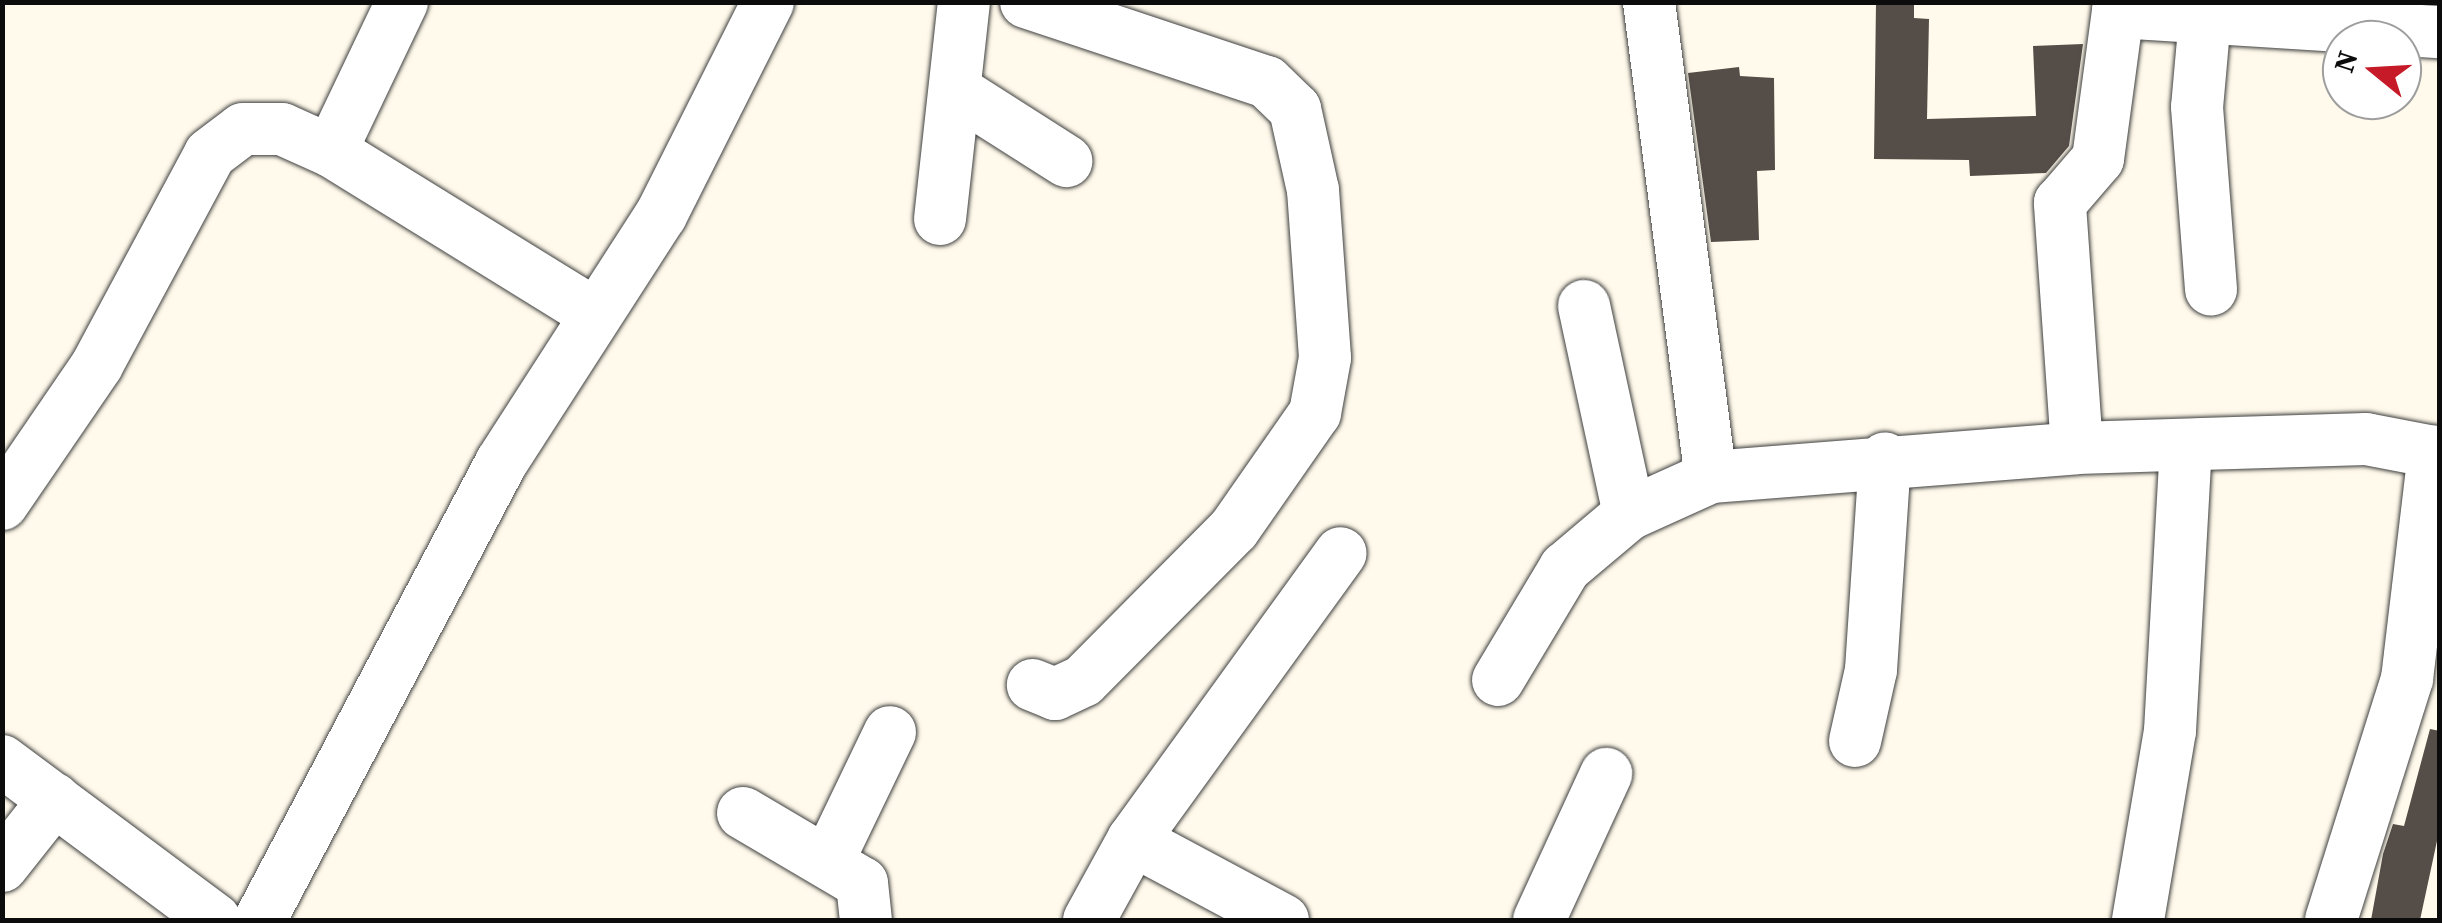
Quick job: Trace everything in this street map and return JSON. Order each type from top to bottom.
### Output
[{"type":"street","points":[[331,151],[402,2]]},
{"type":"street","points":[[260,920],[501,463],[662,215],[768,2]]},
{"type":"street","points":[[940,220],[960,94],[964,2]]},
{"type":"street","points":[[1026,2],[1267,82],[1296,109],[1313,190],[1325,358],[1315,413],[1234,529],[1083,681],[1054,694],[1033,685]]},
{"type":"street","points":[[1649,2],[1711,476]]},
{"type":"street","points":[[2077,448],[2060,202],[2098,159],[2118,7],[2205,18],[2440,32]]},
{"type":"street","points":[[2205,18],[2197,107],[2211,289]]},
{"type":"street","points":[[960,94],[1066,161]]},
{"type":"street","points":[[2,504],[97,365],[210,154],[262,126],[331,151],[596,314]]},
{"type":"street","points":[[1584,306],[1629,514]]},
{"type":"street","points":[[1498,680],[1553,581],[1629,514],[1711,476],[1885,458],[2077,448],[2366,439],[2437,450],[2407,678],[2331,920]]},
{"type":"street","points":[[2138,920],[2170,731],[2186,446]]},
{"type":"street","points":[[1854,741],[1871,670],[1885,458]]},
{"type":"street","points":[[1089,920],[1133,840],[1341,553]]},
{"type":"street","points":[[828,861],[890,732]]},
{"type":"street","points":[[2,761],[215,920]]},
{"type":"street","points":[[1538,920],[1606,774]]},
{"type":"street","points":[[2,866],[56,799]]},
{"type":"street","points":[[742,813],[828,861],[869,891],[866,920]]},
{"type":"street","points":[[1133,840],[1283,920]]},
{"type":"building","points":[[1876,2],[1914,2],[1914,18],[1929,19],[1927,119],[2036,116],[2033,46],[2083,44],[2069,146],[2046,173],[1970,176],[1969,160],[1874,159]]},
{"type":"building","points":[[1739,67],[1740,76],[1774,78],[1775,170],[1757,171],[1759,240],[1711,242],[1688,73]]},
{"type":"building","points":[[2430,729],[2440,731],[2440,827],[2420,920],[2371,920],[2383,854],[2393,824],[2404,826]]}]
